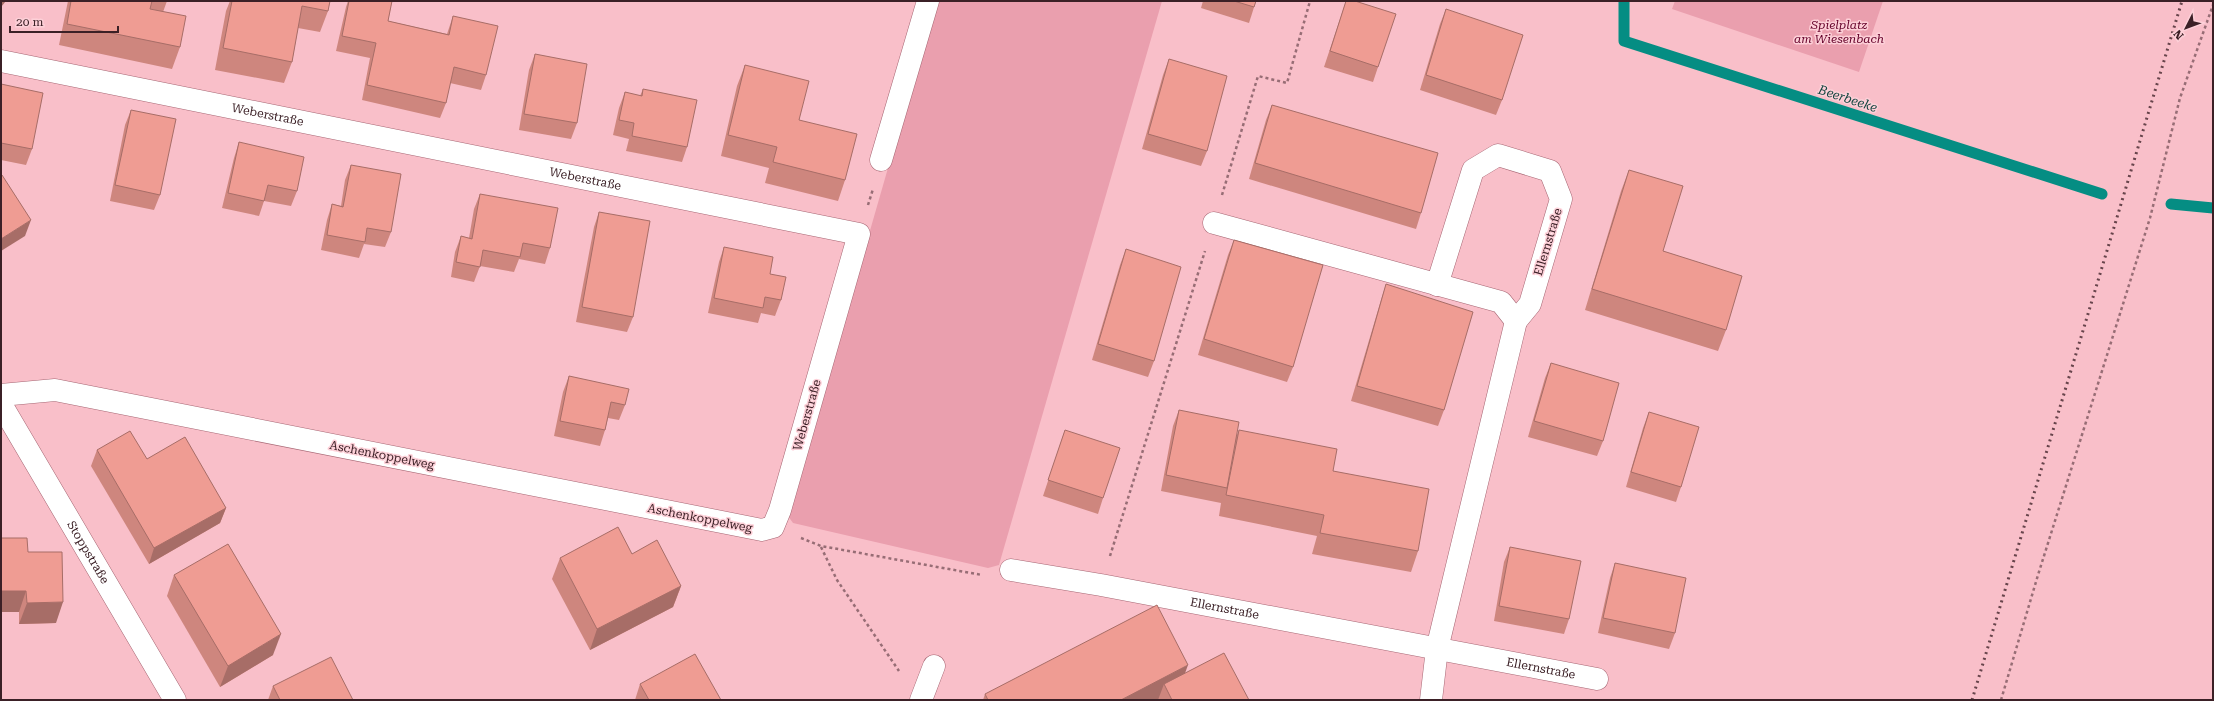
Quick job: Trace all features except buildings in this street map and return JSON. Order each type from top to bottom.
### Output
[{"type":"street","points":[[881,160],[928,1]]},
{"type":"street","name":"Weberstraße","points":[[1,61],[859,234],[780,510],[767,529]]},
{"type":"street","name":"Ellernstraße","points":[[1431,700],[1437,649],[1516,321],[1530,304],[1561,199],[1550,170],[1498,155],[1473,170],[1437,285]]},
{"type":"street","points":[[1214,223],[1501,302],[1516,321]]},
{"type":"street","name":"Aschenkoppelweg","points":[[1,395],[55,390],[767,529]]},
{"type":"street","name":"Stoppstraße","points":[[1,404],[175,700]]},
{"type":"street","name":"Ellernstraße","points":[[1011,570],[1101,585],[1596,679]]},
{"type":"street","points":[[921,700],[934,666]]},
{"type":"path","points":[[1101,585],[1214,223],[1258,76],[1288,83],[1310,1]]},
{"type":"path","points":[[2001,700],[2038,575],[2150,218],[2180,98],[2213,5]]},
{"type":"path","points":[[859,234],[881,160]]},
{"type":"path","points":[[767,529],[821,546],[984,575],[1011,570]]},
{"type":"path","points":[[821,546],[837,580],[901,675]]},
{"type":"green space","points":[[936,1],[1162,1],[999,565],[988,568],[793,523],[788,516]]},
{"type":"green space","name":"Spielplatz am Wiesenbach","points":[[1675,1],[1883,1],[1859,72],[1672,9]]},
{"type":"waterway","name":"Beerbeeke","points":[[1624,1],[1624,41],[2102,194]]},
{"type":"waterway","name":"Beerbeeke","points":[[2171,204],[2213,208]]},
{"type":"railway","points":[[1972,700],[2182,1]]}]
